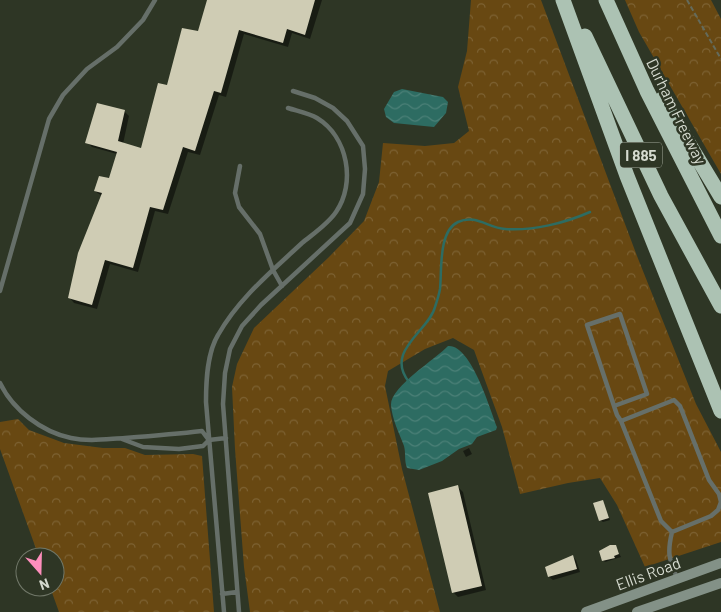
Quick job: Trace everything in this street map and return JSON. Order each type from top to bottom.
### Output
[{"type":"highway","points":[[563,0],[627,176],[721,411]]},
{"type":"highway","name":"I 885","points":[[569,0],[638,150],[684,240],[721,306]]},
{"type":"highway","points":[[607,1],[676,124],[721,197]]},
{"type":"highway","name":"Durham Freeway","points":[[607,1],[652,100],[721,236]]},
{"type":"main road","name":"Ellis Road","points":[[586,612],[597,610],[721,562]]},
{"type":"main road","name":"Ellis Road","points":[[637,612],[721,583]]},
{"type":"lane","points":[[0,291],[49,119],[63,95],[87,68],[117,47],[143,20],[155,0]]},
{"type":"lane","points":[[238,612],[224,404],[225,373],[230,349],[242,326],[261,305],[350,223],[363,194],[365,169],[362,146],[347,121],[332,108],[315,98],[293,91]]},
{"type":"lane","points":[[224,612],[206,402],[207,371],[216,337],[236,307],[273,270],[336,213],[346,193],[347,174],[344,153],[333,133],[317,118],[288,108]]},
{"type":"lane","points":[[240,166],[235,194],[239,207],[260,234],[273,270],[282,286]]},
{"type":"lane","points":[[614,406],[646,394],[620,314],[587,325],[614,406],[661,521],[672,532]]},
{"type":"lane","points":[[0,383],[13,404],[28,418],[47,430],[70,438],[93,441],[202,432],[209,440]]},
{"type":"lane","points":[[621,421],[674,400],[680,406],[709,480],[719,494],[721,502],[718,510],[711,516],[672,532]]},
{"type":"lane","points":[[119,438],[143,447],[179,450],[203,446],[209,440],[226,438]]},
{"type":"lane","points":[[672,532],[668,548],[669,558],[677,578]]},
{"type":"lane","points":[[222,594],[237,592]]},
{"type":"path","points":[[687,0],[721,59]]},
{"type":"green space","points":[[471,0],[541,0],[637,256],[696,404],[721,452],[721,542],[645,567],[617,505],[600,478],[520,494],[502,427],[474,350],[453,338],[425,349],[388,371],[385,386],[402,469],[440,612],[250,612],[244,567],[235,449],[232,387],[237,364],[254,328],[364,221],[379,182],[383,143],[425,146],[454,143],[469,131],[458,87],[467,51]]},
{"type":"green space","points":[[625,0],[711,0],[721,19],[721,174],[639,32]]},
{"type":"green space","points":[[18,419],[29,430],[64,443],[103,448],[125,448],[145,455],[193,454],[202,456],[214,612],[59,612],[54,597],[65,597],[65,547],[35,547],[0,449],[0,422]]},
{"type":"water","points":[[402,89],[443,97],[448,102],[446,113],[434,127],[394,123],[386,117],[384,109],[394,92]]},
{"type":"water","points":[[448,346],[456,348],[472,366],[490,406],[497,427],[496,430],[477,437],[472,444],[459,449],[442,461],[419,470],[407,468],[404,446],[396,426],[391,405],[393,398],[405,382]]},
{"type":"building","points":[[207,0],[315,0],[305,35],[287,29],[283,43],[239,30],[221,93],[214,91],[195,151],[183,147],[163,210],[150,207],[133,268],[105,260],[92,305],[68,298],[78,253],[102,193],[94,191],[99,176],[109,178],[117,152],[85,143],[97,103],[125,110],[118,141],[141,148],[158,83],[167,85],[182,28],[198,31]]},
{"type":"building","points":[[458,485],[482,586],[452,593],[428,493]]},
{"type":"building","points":[[603,500],[609,518],[599,521],[593,503]]},
{"type":"building","points":[[610,545],[616,545],[619,554],[614,556],[615,558],[602,561],[599,551]]},
{"type":"building","points":[[573,555],[577,569],[548,577],[545,567]]},
{"type":"waterway","points":[[409,382],[403,371],[402,361],[410,342],[431,316],[435,307],[440,289],[444,242],[452,227],[464,220],[476,220],[499,228],[527,229],[560,223],[590,212]]}]
